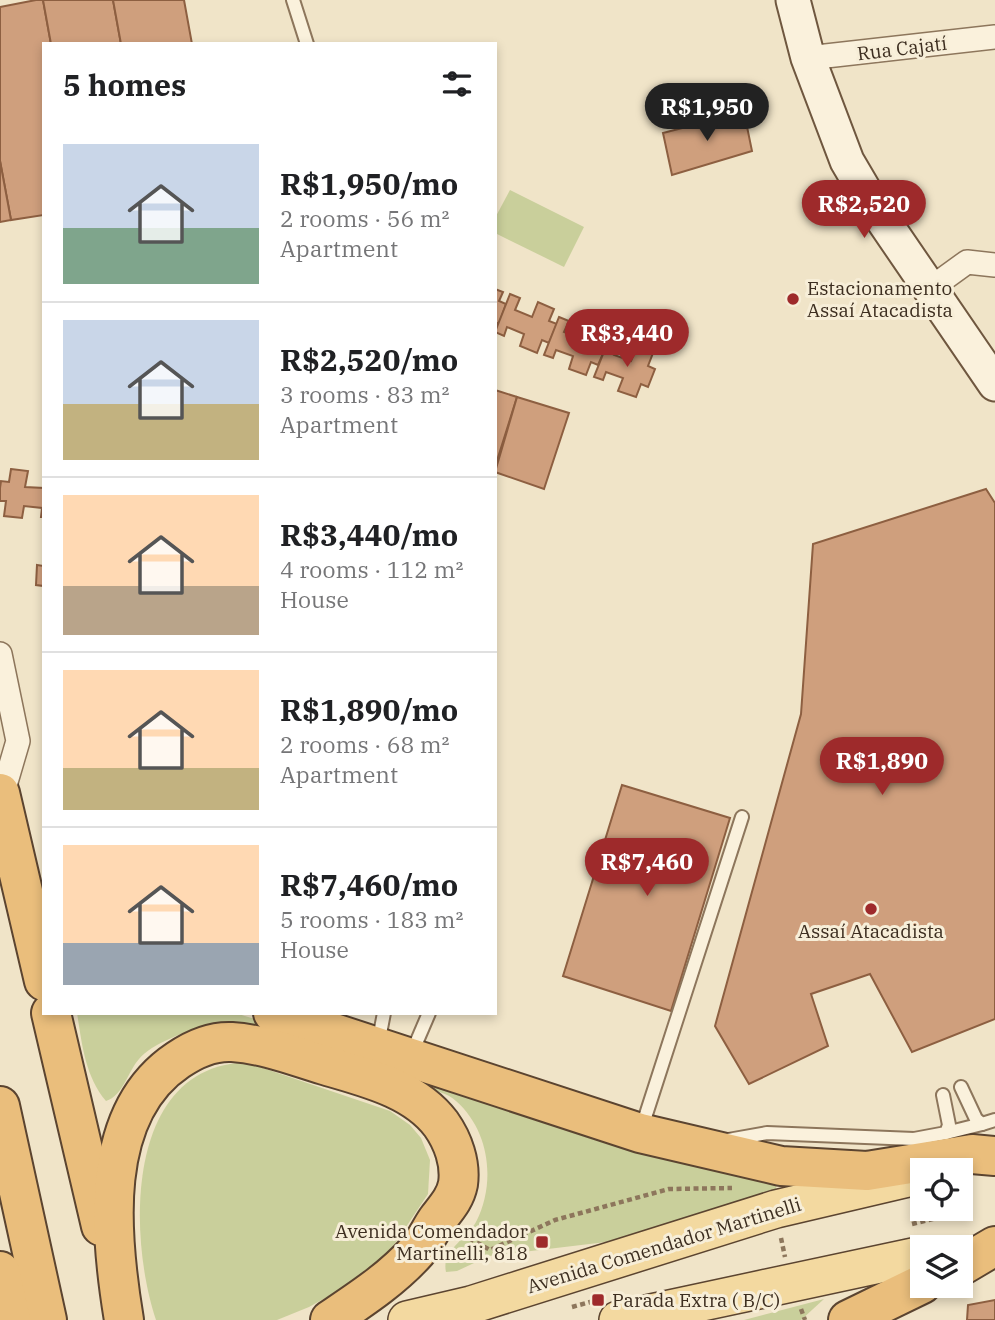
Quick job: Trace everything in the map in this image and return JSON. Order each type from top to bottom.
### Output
[{"type":"highway","points":[[1,796],[42,972]]},
{"type":"highway","points":[[15,854],[30,890],[42,902]]},
{"type":"highway","points":[[51,1015],[123,1320]]},
{"type":"highway","points":[[283,1015],[390,1040],[640,1133],[781,1166],[867,1171],[972,1154],[991,1146]]},
{"type":"highway","points":[[123,1320],[113,1202],[118,1158],[130,1116],[145,1089],[163,1070],[207,1045],[231,1042],[274,1049],[388,1085],[418,1104],[440,1123],[457,1153],[458,1184],[450,1205],[418,1250],[379,1287],[330,1320]]},
{"type":"highway","points":[[0,1106],[47,1320]]},
{"type":"highway","points":[[973,1259],[995,1247]]},
{"type":"highway","points":[[0,1271],[11,1320]]},
{"type":"highway","points":[[848,1320],[910,1290]]},
{"type":"main road","points":[[793,0],[808,58],[847,161],[874,207],[995,384]]},
{"type":"main road","points":[[966,1158],[991,1146]]},
{"type":"main road","name":"Avenida Comendador Martinelli","points":[[407,1320],[471,1305],[776,1209],[910,1178]]},
{"type":"main road","points":[[973,1243],[995,1238]]},
{"type":"main road","points":[[618,1320],[910,1258]]},
{"type":"street","name":"Rua Cajatí","points":[[808,58],[995,37]]},
{"type":"street","points":[[931,288],[967,262],[995,265]]},
{"type":"street","points":[[0,654],[18,741],[1,796]]},
{"type":"lane","points":[[293,0],[306,42]]},
{"type":"lane","points":[[640,1133],[742,817]]},
{"type":"lane","points":[[390,1040],[426,1015]]},
{"type":"lane","points":[[961,1087],[991,1146]]},
{"type":"lane","points":[[943,1095],[949,1125],[946,1133]]},
{"type":"lane","points":[[991,1146],[995,1120]]},
{"type":"lane","points":[[700,1146],[767,1133],[914,1139],[946,1133],[991,1146]]},
{"type":"path","points":[[461,1234],[490,1250],[555,1220],[669,1189],[735,1188]]},
{"type":"path","points":[[798,1320],[803,1316]]},
{"type":"green space","points":[[510,190],[584,227],[564,267],[497,234],[497,214]]},
{"type":"green space","points":[[77,1015],[242,1015],[777,1177],[776,1190],[692,1215],[623,1240],[489,1256],[457,1271],[446,1272],[447,1257],[476,1222],[486,1191],[487,1174],[483,1142],[467,1113],[453,1098],[421,1086],[207,1026],[170,1038],[145,1053],[117,1094],[106,1101],[93,1081],[83,1048]]},
{"type":"green space","points":[[237,1063],[254,1065],[390,1111],[410,1125],[421,1138],[430,1160],[428,1194],[392,1248],[372,1272],[309,1307],[277,1320],[156,1320],[141,1248],[140,1207],[144,1166],[155,1128],[173,1097],[200,1074]]},
{"type":"green space","points":[[824,1299],[801,1320],[744,1320]]},
{"type":"building","points":[[43,0],[51,42],[42,42],[42,215],[11,220],[0,161],[0,7]]},
{"type":"building","points":[[43,0],[113,0],[121,42],[51,42]]},
{"type":"building","points":[[113,0],[184,0],[192,42],[121,42]]},
{"type":"building","points":[[744,112],[752,151],[672,175],[663,133]]},
{"type":"building","points":[[0,161],[11,220],[0,222]]},
{"type":"building","points":[[497,290],[503,292],[499,301],[506,304],[499,324]]},
{"type":"building","points":[[510,294],[520,298],[515,310],[532,317],[538,302],[554,309],[549,321],[557,324],[549,343],[542,340],[537,353],[520,346],[524,334],[507,327],[504,336],[497,333]]},
{"type":"building","points":[[559,317],[569,321],[564,332],[582,339],[587,325],[603,331],[598,343],[606,347],[598,365],[591,362],[586,375],[569,369],[573,356],[556,350],[553,358],[544,355]]},
{"type":"building","points":[[609,339],[619,343],[614,355],[631,361],[637,347],[653,353],[648,366],[655,369],[648,387],[641,384],[636,397],[618,391],[623,378],[606,372],[603,380],[594,377]]},
{"type":"building","points":[[497,391],[517,397],[497,461]]},
{"type":"building","points":[[517,397],[569,413],[544,489],[497,473]]},
{"type":"building","points":[[11,469],[28,471],[25,487],[42,488],[42,508],[24,506],[22,518],[4,516],[6,501],[0,501],[1,481],[9,482]]},
{"type":"building","points":[[986,489],[995,503],[995,1019],[912,1052],[870,974],[811,994],[828,1046],[749,1084],[715,1026],[801,714],[813,544]]},
{"type":"building","points":[[37,565],[42,566],[42,586],[36,585]]},
{"type":"building","points":[[622,785],[730,818],[671,1011],[563,976]]},
{"type":"building","points":[[995,1300],[995,1320],[967,1320],[968,1305]]},
{"type":"place","name":"Estacionamento Assaí Atacadista","points":[[793,299]]},
{"type":"place","name":"Assaí Atacadista","points":[[871,909]]},
{"type":"place","name":"Avenida Comendador Martinelli, 818","points":[[542,1242]]},
{"type":"place","name":"Parada Extra ( B/C)","points":[[598,1300]]}]
